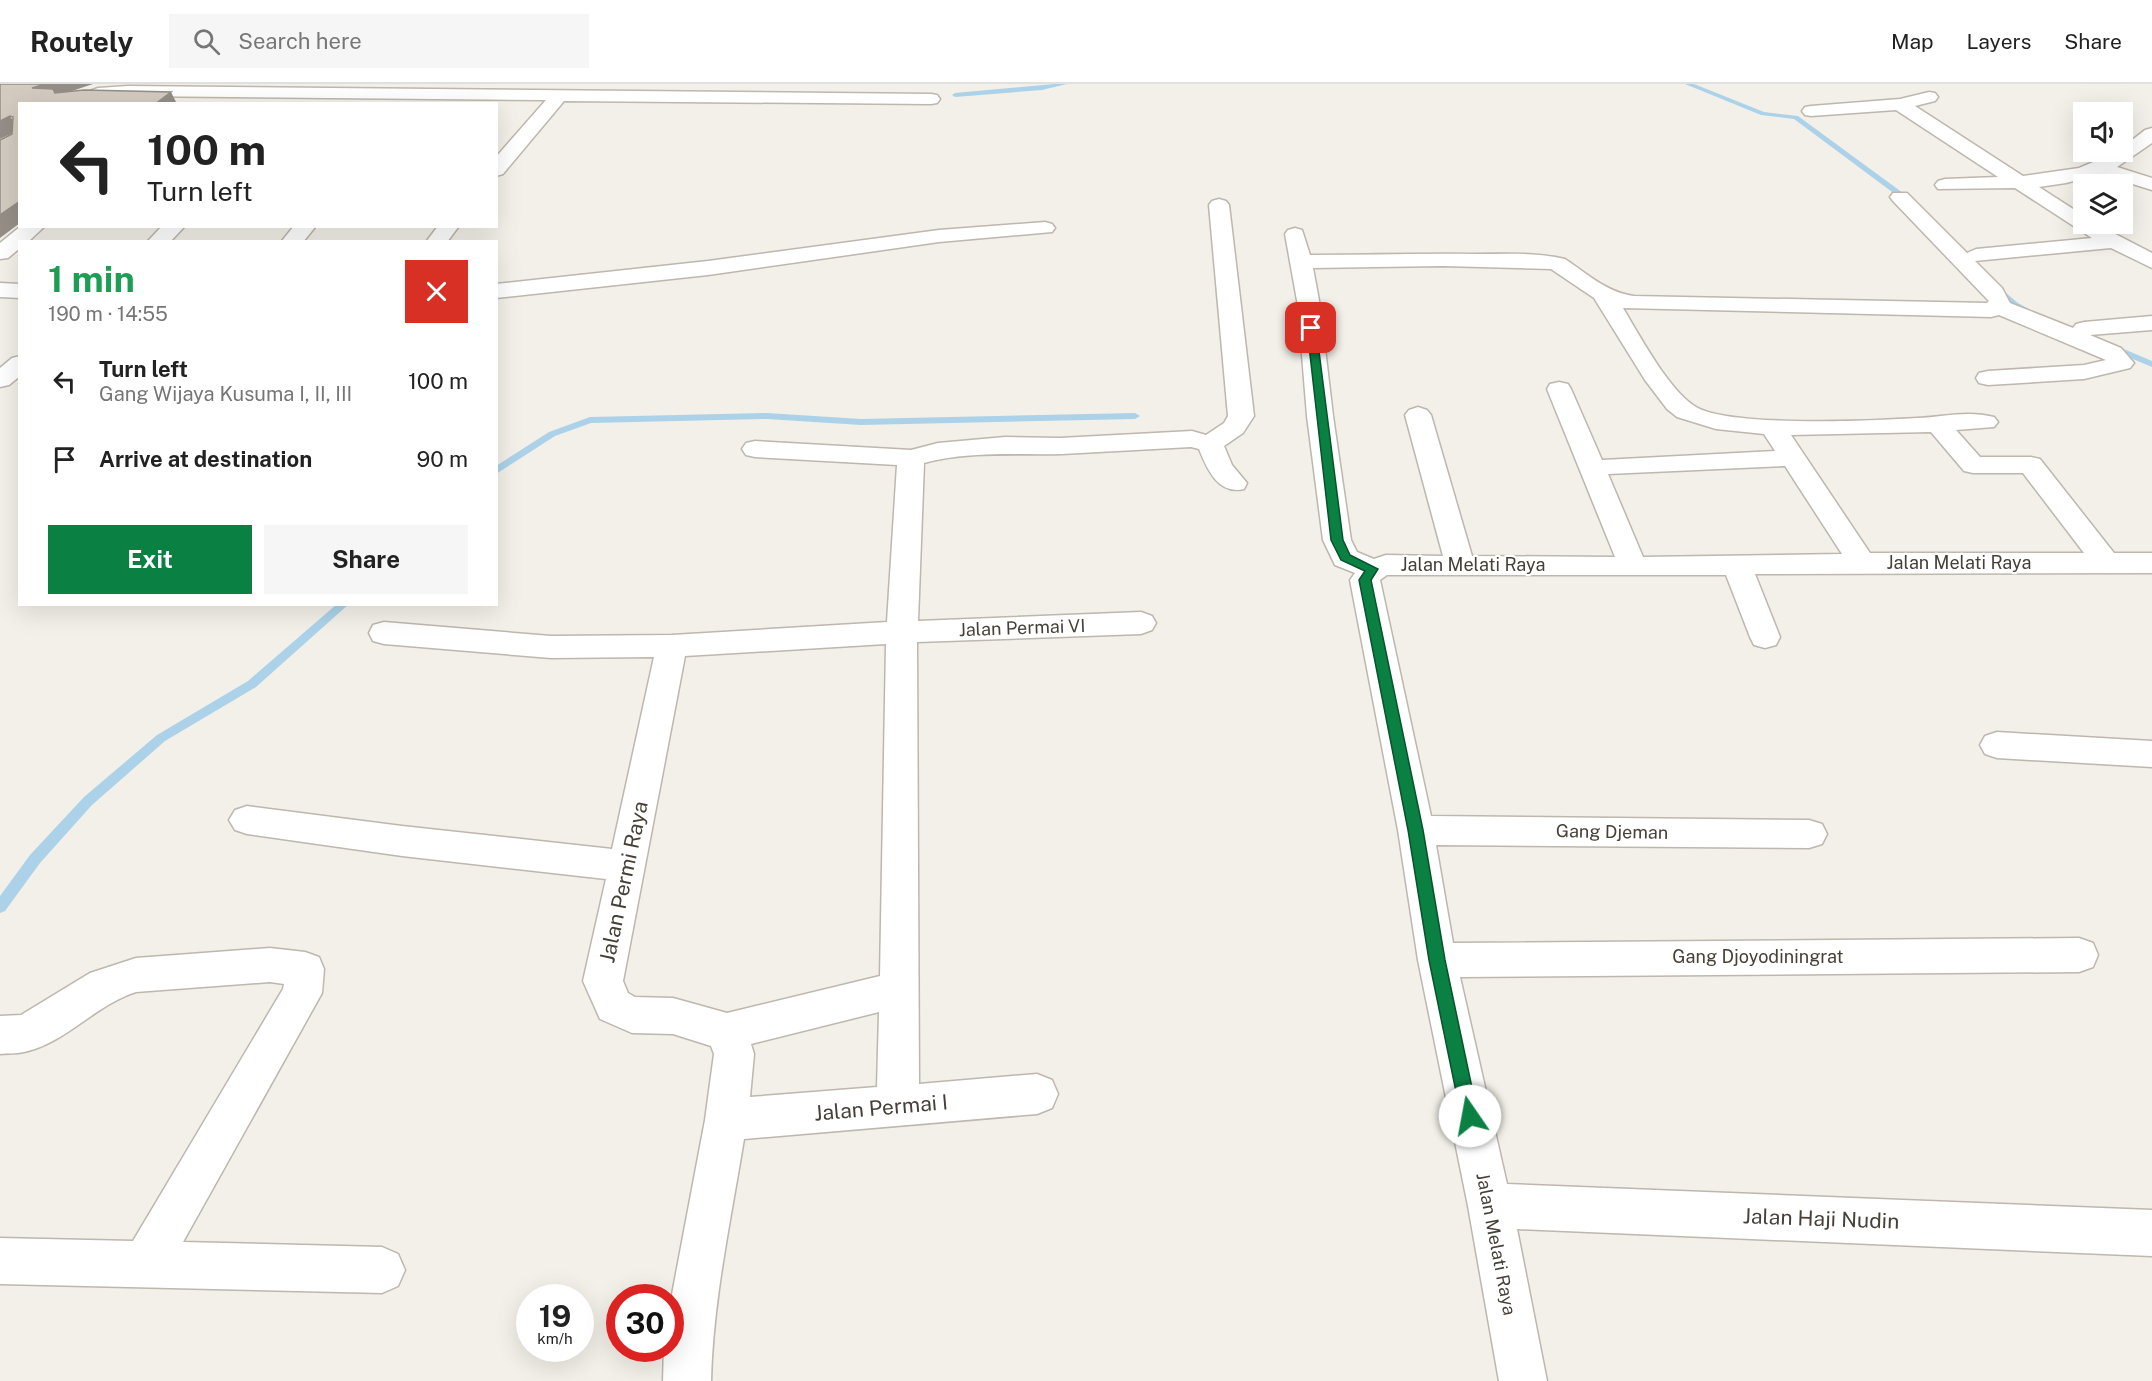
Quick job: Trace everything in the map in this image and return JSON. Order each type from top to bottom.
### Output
[{"type":"street","points":[[77,100],[110,91],[212,92],[325,99],[425,100],[461,90],[559,96],[806,91],[931,99]]},
{"type":"street","points":[[200,102],[212,92]]},
{"type":"street","points":[[498,168],[559,96]]},
{"type":"street","points":[[1811,111],[1900,104],[1929,97]]},
{"type":"street","points":[[1900,104],[2113,242],[2152,262]]},
{"type":"street","points":[[1945,185],[2080,175],[2126,155],[2152,134]]},
{"type":"street","points":[[2100,168],[2152,184]]},
{"type":"street","points":[[1302,262],[1539,261],[1557,264],[1618,301],[1634,303],[1980,309],[1992,309],[1998,306],[2000,301],[1994,293],[1900,197]]},
{"type":"street","points":[[755,449],[911,458],[938,450],[1005,445],[1060,446],[1192,439],[1210,444],[1234,428],[1241,416],[1219,205]]},
{"type":"street","points":[[0,253],[31,228]]},
{"type":"street","points":[[159,240],[173,228]]},
{"type":"street","points":[[293,240],[304,228]]},
{"type":"street","points":[[438,240],[447,228]]},
{"type":"street","points":[[498,291],[708,268],[939,236],[1045,228]]},
{"type":"street","points":[[1295,234],[1309,306],[1320,416],[1337,540],[1345,558],[1372,569]]},
{"type":"street","points":[[1976,255],[2113,242]]},
{"type":"street","points":[[0,290],[18,291]]},
{"type":"street","points":[[1603,294],[1655,376],[1672,398],[1687,412],[1705,418],[1773,428],[1919,426],[1937,423],[1985,422]]},
{"type":"street","points":[[1988,378],[2084,372],[2122,363],[2113,353],[1998,306]]},
{"type":"street","points":[[2084,329],[2152,323]]},
{"type":"street","points":[[0,380],[18,365]]},
{"type":"street","points":[[1558,389],[1633,567]]},
{"type":"street","points":[[1418,415],[1460,565]]},
{"type":"street","points":[[1937,423],[1973,465],[2031,465],[2106,562]]},
{"type":"street","points":[[1773,428],[1795,458],[1862,563]]},
{"type":"street","points":[[1210,444],[1220,468],[1234,483]]},
{"type":"street","points":[[898,1107],[902,632],[911,458]]},
{"type":"street","points":[[1609,466],[1795,458]]},
{"type":"street","name":"Jalan Melati Raya","points":[[1523,1381],[1490,1206],[1437,960],[1416,830],[1365,580],[1372,569],[1386,565],[1738,567],[1862,563],[2106,562],[2151,564]]},
{"type":"street","points":[[1738,567],[1765,637]]},
{"type":"street","name":"Jalan Permai VI","points":[[384,633],[551,647],[672,646],[902,632],[1141,623]]},
{"type":"street","name":"Jalan Permi Raya","points":[[672,646],[603,981],[614,1006],[632,1015],[674,1016],[727,1032]]},
{"type":"street","points":[[1997,745],[2152,754]]},
{"type":"street","points":[[246,820],[402,841],[627,866]]},
{"type":"street","name":"Gang Djeman","points":[[1416,830],[1809,834]]},
{"type":"street","name":"Gang Djoyodiningrat","points":[[1437,960],[2079,955]]},
{"type":"street","points":[[0,1035],[23,1034],[45,1024],[104,985],[136,975],[270,965],[305,969],[302,993],[145,1265]]},
{"type":"street","points":[[687,1381],[688,1348],[695,1298],[726,1120],[734,1054],[727,1032],[898,989]]},
{"type":"street","name":"Jalan Permai I","points":[[726,1120],[1037,1094]]},
{"type":"street","name":"Jalan Haji Nudin","points":[[1490,1206],[2152,1233]]},
{"type":"street","points":[[0,1262],[382,1270]]},
{"type":"building","points":[[0,84],[45,84],[32,88],[53,89],[55,93],[84,90],[171,92],[158,102],[18,102],[18,202],[0,215],[0,140],[12,134],[13,117],[10,116],[0,121]]},
{"type":"waterway","points":[[955,95],[1064,84]]},
{"type":"waterway","points":[[1688,84],[1763,114],[1796,117],[1914,204]]},
{"type":"waterway","points":[[1997,290],[2015,305],[2032,313]]},
{"type":"waterway","points":[[2112,347],[2152,364]]},
{"type":"waterway","points":[[498,469],[552,434],[590,420],[767,416],[861,422],[1135,416]]},
{"type":"waterway","points":[[0,907],[35,859],[88,801],[161,738],[252,684],[342,606]]},
{"type":"route","points":[[1311,328],[1337,540],[1345,558],[1372,569],[1365,580],[1416,830],[1437,960],[1470,1116]]}]
